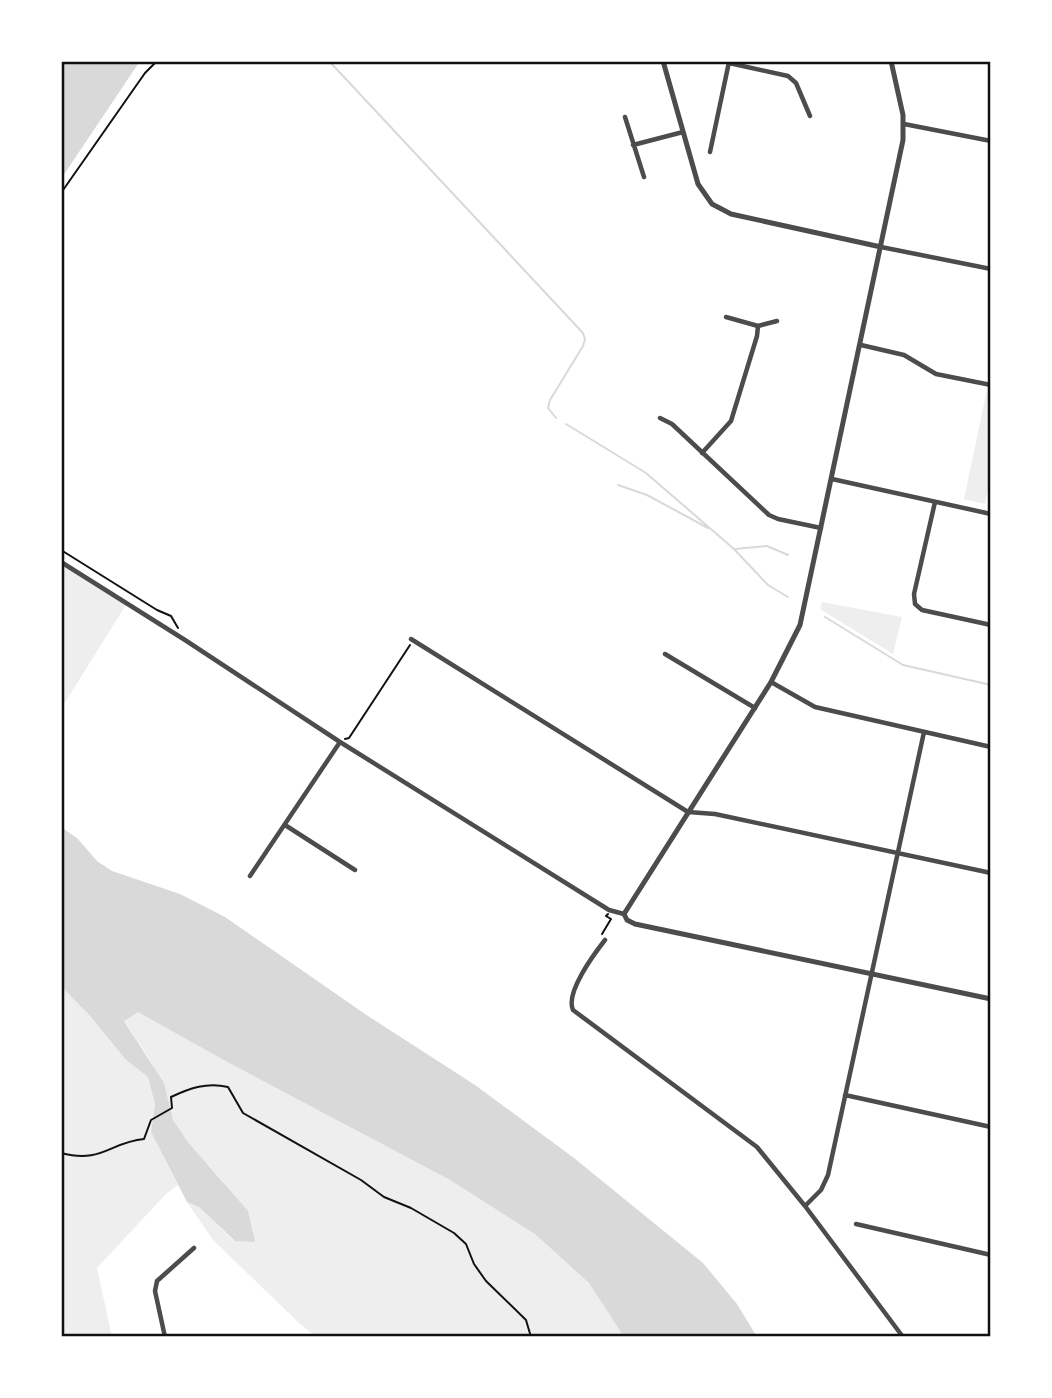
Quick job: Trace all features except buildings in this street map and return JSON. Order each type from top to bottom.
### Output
[{"type":"street","points":[[663,61],[695,174],[703,193],[717,207],[731,214],[991,269]]},
{"type":"street","points":[[624,914],[771,682],[800,625],[902,149],[904,124],[891,61]]},
{"type":"street","points":[[710,152],[729,62],[789,76],[796,83],[810,116]]},
{"type":"street","points":[[625,117],[644,177]]},
{"type":"street","points":[[904,124],[991,141]]},
{"type":"street","points":[[633,145],[683,132]]},
{"type":"street","points":[[726,317],[758,326],[777,321]]},
{"type":"street","points":[[702,453],[725,429],[733,416],[758,326]]},
{"type":"street","points":[[861,345],[904,355],[936,374],[991,385]]},
{"type":"street","points":[[660,418],[672,424],[774,517],[822,528]]},
{"type":"street","points":[[832,479],[991,514]]},
{"type":"street","points":[[935,502],[914,594],[915,604],[922,610],[991,625]]},
{"type":"street","points":[[61,562],[186,640],[340,742],[609,910],[624,914],[627,920],[635,924],[991,999]]},
{"type":"street","points":[[411,639],[688,812],[715,814],[991,873]]},
{"type":"street","points":[[665,654],[755,708]]},
{"type":"street","points":[[771,682],[815,707],[991,747]]},
{"type":"street","points":[[805,1206],[825,1183],[924,732]]},
{"type":"street","points":[[250,876],[340,742]]},
{"type":"street","points":[[285,825],[355,870]]},
{"type":"street","points":[[605,940],[572,993],[570,1005],[573,1010],[746,1138],[765,1156],[903,1337]]},
{"type":"street","points":[[845,1095],[991,1127]]},
{"type":"street","points":[[856,1224],[991,1255]]},
{"type":"street","points":[[165,1337],[155,1291],[157,1281],[194,1248]]},
{"type":"path","points":[[61,193],[145,73],[157,61]]},
{"type":"path","points":[[61,550],[171,616],[180,634]]},
{"type":"path","points":[[337,734],[345,739],[349,738],[410,648],[411,639]]},
{"type":"path","points":[[61,1153],[80,1158],[144,1139],[151,1120],[172,1108],[171,1097],[197,1086],[218,1084],[228,1087],[243,1113],[360,1180],[384,1197],[411,1208],[454,1233],[466,1244],[474,1264],[486,1281],[526,1320],[531,1337]]},
{"type":"shaded area","points":[[61,61],[140,61],[61,179]]},
{"type":"shaded area","points":[[988,385],[991,385],[991,474],[985,504],[964,499]]},
{"type":"shaded area","points":[[61,562],[127,603],[61,709]]},
{"type":"shaded area","points":[[822,602],[902,617],[893,654],[820,609]]},
{"type":"shaded area","points":[[61,827],[77,838],[97,861],[112,871],[180,894],[225,917],[365,1014],[475,1085],[574,1158],[703,1263],[737,1304],[757,1337],[624,1337],[589,1283],[536,1235],[450,1180],[138,1012],[124,1021],[164,1083],[173,1120],[188,1142],[248,1211],[255,1242],[235,1241],[199,1207],[187,1202],[151,1132],[155,1104],[148,1077],[126,1060],[61,986]]},
{"type":"shaded area","points":[[61,986],[126,1060],[148,1077],[155,1103],[151,1132],[178,1185],[165,1195],[97,1268],[112,1337],[61,1337]]},
{"type":"shaded area","points":[[138,1011],[231,1064],[450,1180],[536,1235],[589,1283],[624,1337],[316,1337],[213,1240],[187,1202],[199,1207],[234,1241],[226,1185],[188,1142],[173,1120],[152,1063],[124,1020]]},
{"type":"waterway","points":[[329,61],[583,333],[583,346],[550,400],[548,408],[556,418]]},
{"type":"waterway","points":[[566,424],[646,473],[734,549],[768,585],[788,597]]},
{"type":"waterway","points":[[618,485],[647,495],[708,528]]},
{"type":"waterway","points":[[735,549],[767,546],[788,555]]},
{"type":"waterway","points":[[825,617],[903,665],[991,685]]}]
